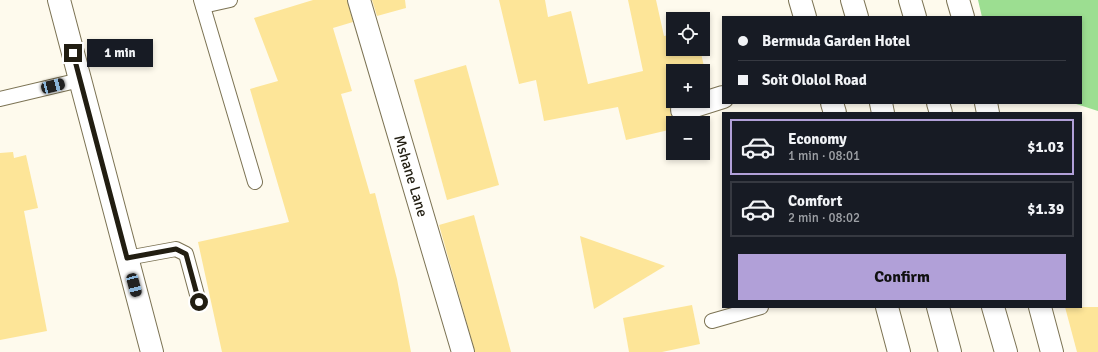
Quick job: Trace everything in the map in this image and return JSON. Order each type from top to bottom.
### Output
[{"type":"street","points":[[59,0],[152,352]]},
{"type":"street","name":"Mshane Lane","points":[[359,0],[463,352]]},
{"type":"street","points":[[800,0],[805,16]]},
{"type":"street","points":[[852,0],[857,16]]},
{"type":"street","points":[[910,0],[915,16]]},
{"type":"street","points":[[958,0],[963,16]]},
{"type":"street","points":[[682,110],[722,98]]},
{"type":"street","points":[[887,308],[899,352]]},
{"type":"street","points":[[938,308],[950,352]]},
{"type":"street","points":[[993,308],[1006,352]]},
{"type":"street","points":[[1040,308],[1052,352]]},
{"type":"lane","points":[[230,0],[202,3],[255,182]]},
{"type":"lane","points":[[0,99],[80,80]]},
{"type":"lane","points":[[127,258],[176,249],[186,254],[199,302]]},
{"type":"lane","points":[[712,321],[758,308]]},
{"type":"green space","points":[[978,0],[1098,0],[1098,111],[1076,104],[1082,104],[1082,16],[982,16]]},
{"type":"building","points":[[313,0],[347,0],[353,22],[333,28],[352,91],[341,94],[370,194],[375,193],[397,279],[411,352],[222,352],[198,242],[289,222],[250,89],[278,81],[254,18]]},
{"type":"building","points":[[372,0],[405,0],[406,8],[377,16]]},
{"type":"building","points":[[499,0],[545,0],[548,17],[571,11],[588,84],[643,71],[628,0],[656,0],[664,36],[666,36],[666,56],[702,56],[703,64],[666,64],[666,108],[670,108],[672,116],[666,116],[666,131],[626,140],[618,107],[544,121],[536,80],[519,84]]},
{"type":"building","points":[[466,65],[499,185],[447,200],[414,80]]},
{"type":"building","points":[[13,152],[14,158],[26,155],[38,208],[24,211],[47,331],[0,340],[0,153]]},
{"type":"building","points":[[474,215],[511,352],[475,352],[439,225]]},
{"type":"building","points":[[580,236],[665,266],[594,309]]},
{"type":"building","points":[[692,305],[700,344],[662,352],[629,352],[623,318]]},
{"type":"building","points":[[1098,307],[1098,352],[1077,352],[1065,308]]},
{"type":"route","points":[[73,53],[127,258],[176,249],[186,254],[199,302]]}]
